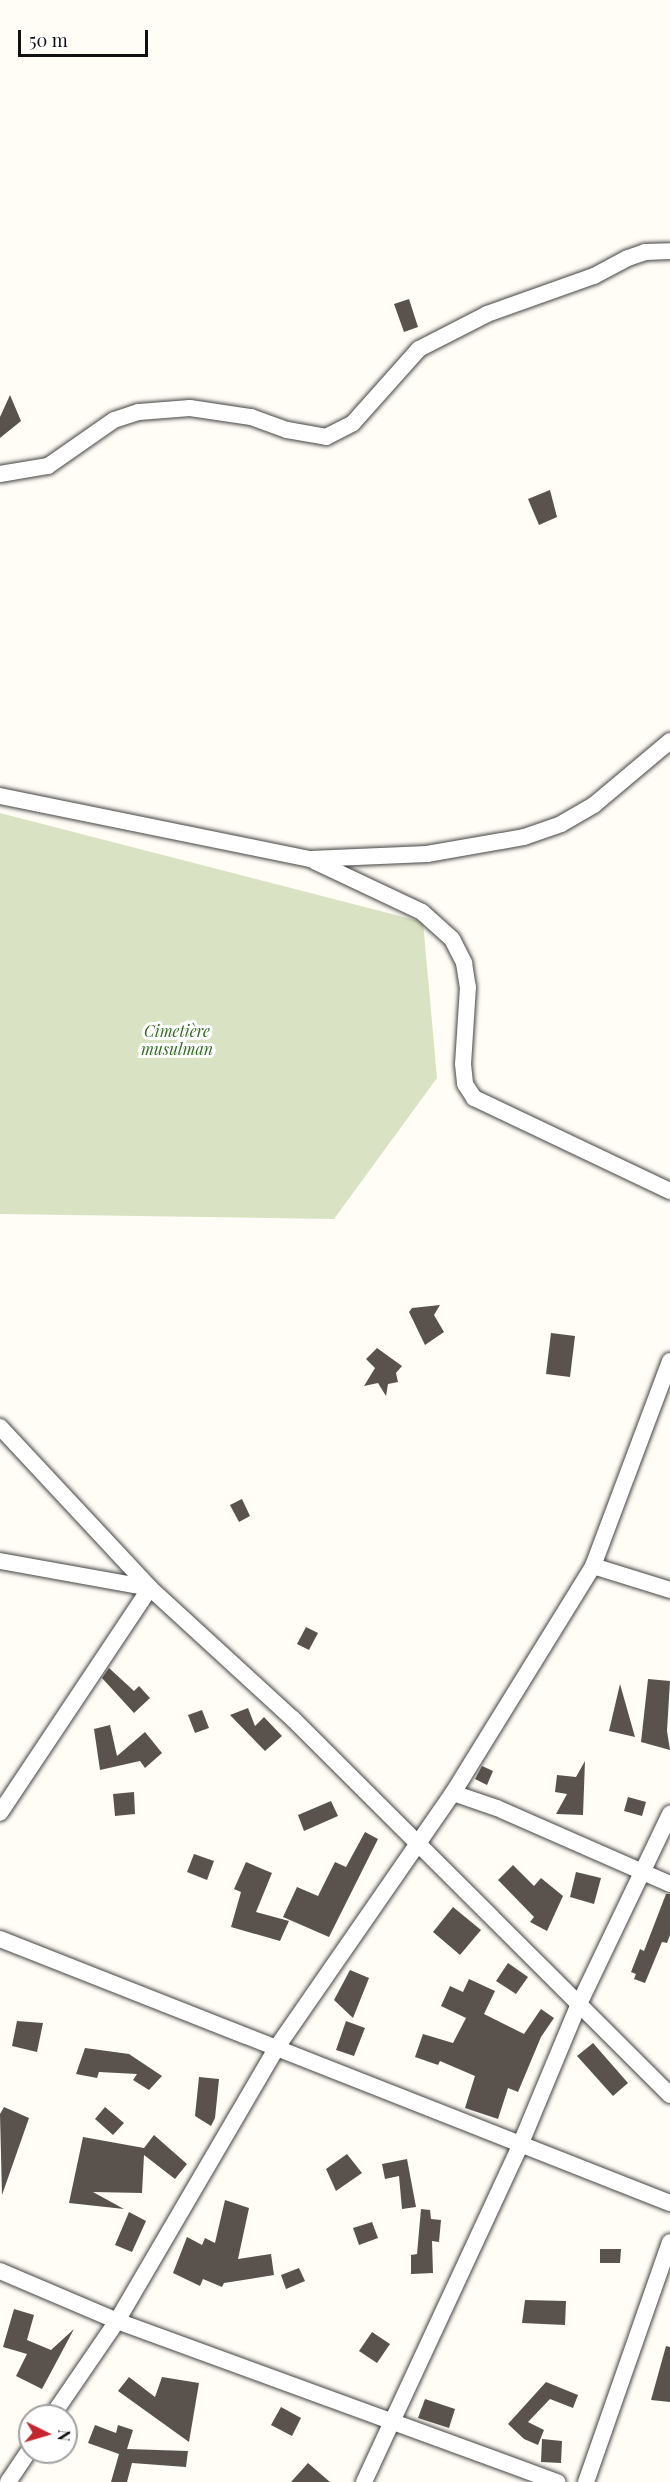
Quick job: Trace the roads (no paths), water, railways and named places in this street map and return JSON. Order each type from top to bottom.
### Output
[{"type":"street","points":[[0,474],[48,466],[114,420],[139,412],[190,408],[251,417],[286,430],[326,437],[342,432],[368,409],[404,362],[419,349],[487,314],[594,276],[628,258],[645,252],[670,251]]},
{"type":"street","points":[[310,860],[427,854],[524,837],[561,824],[595,804],[670,741]]},
{"type":"street","points":[[0,796],[310,860],[422,912],[452,939],[464,963],[468,987],[463,1064],[465,1084],[474,1098],[670,1191]]},
{"type":"street","points":[[60,2404],[117,2321],[277,2047],[453,1793],[593,1566],[670,1361]]},
{"type":"street","points":[[0,1426],[150,1588],[292,1718],[670,2095]]},
{"type":"street","points":[[0,1561],[150,1588]]},
{"type":"street","points":[[593,1566],[670,1590]]},
{"type":"street","points":[[0,1813],[150,1588]]},
{"type":"street","points":[[453,1793],[497,1808],[670,1884]]},
{"type":"street","points":[[364,2482],[521,2143],[579,2004],[670,1814]]},
{"type":"street","points":[[0,1939],[670,2203]]},
{"type":"street","points":[[586,2482],[670,2242]]},
{"type":"street","points":[[0,2271],[117,2321],[558,2482]]},
{"type":"street","points":[[8,2482],[20,2464]]},
{"type":"park label","name":"Cimetière musulman","points":[[177,1040]]}]
